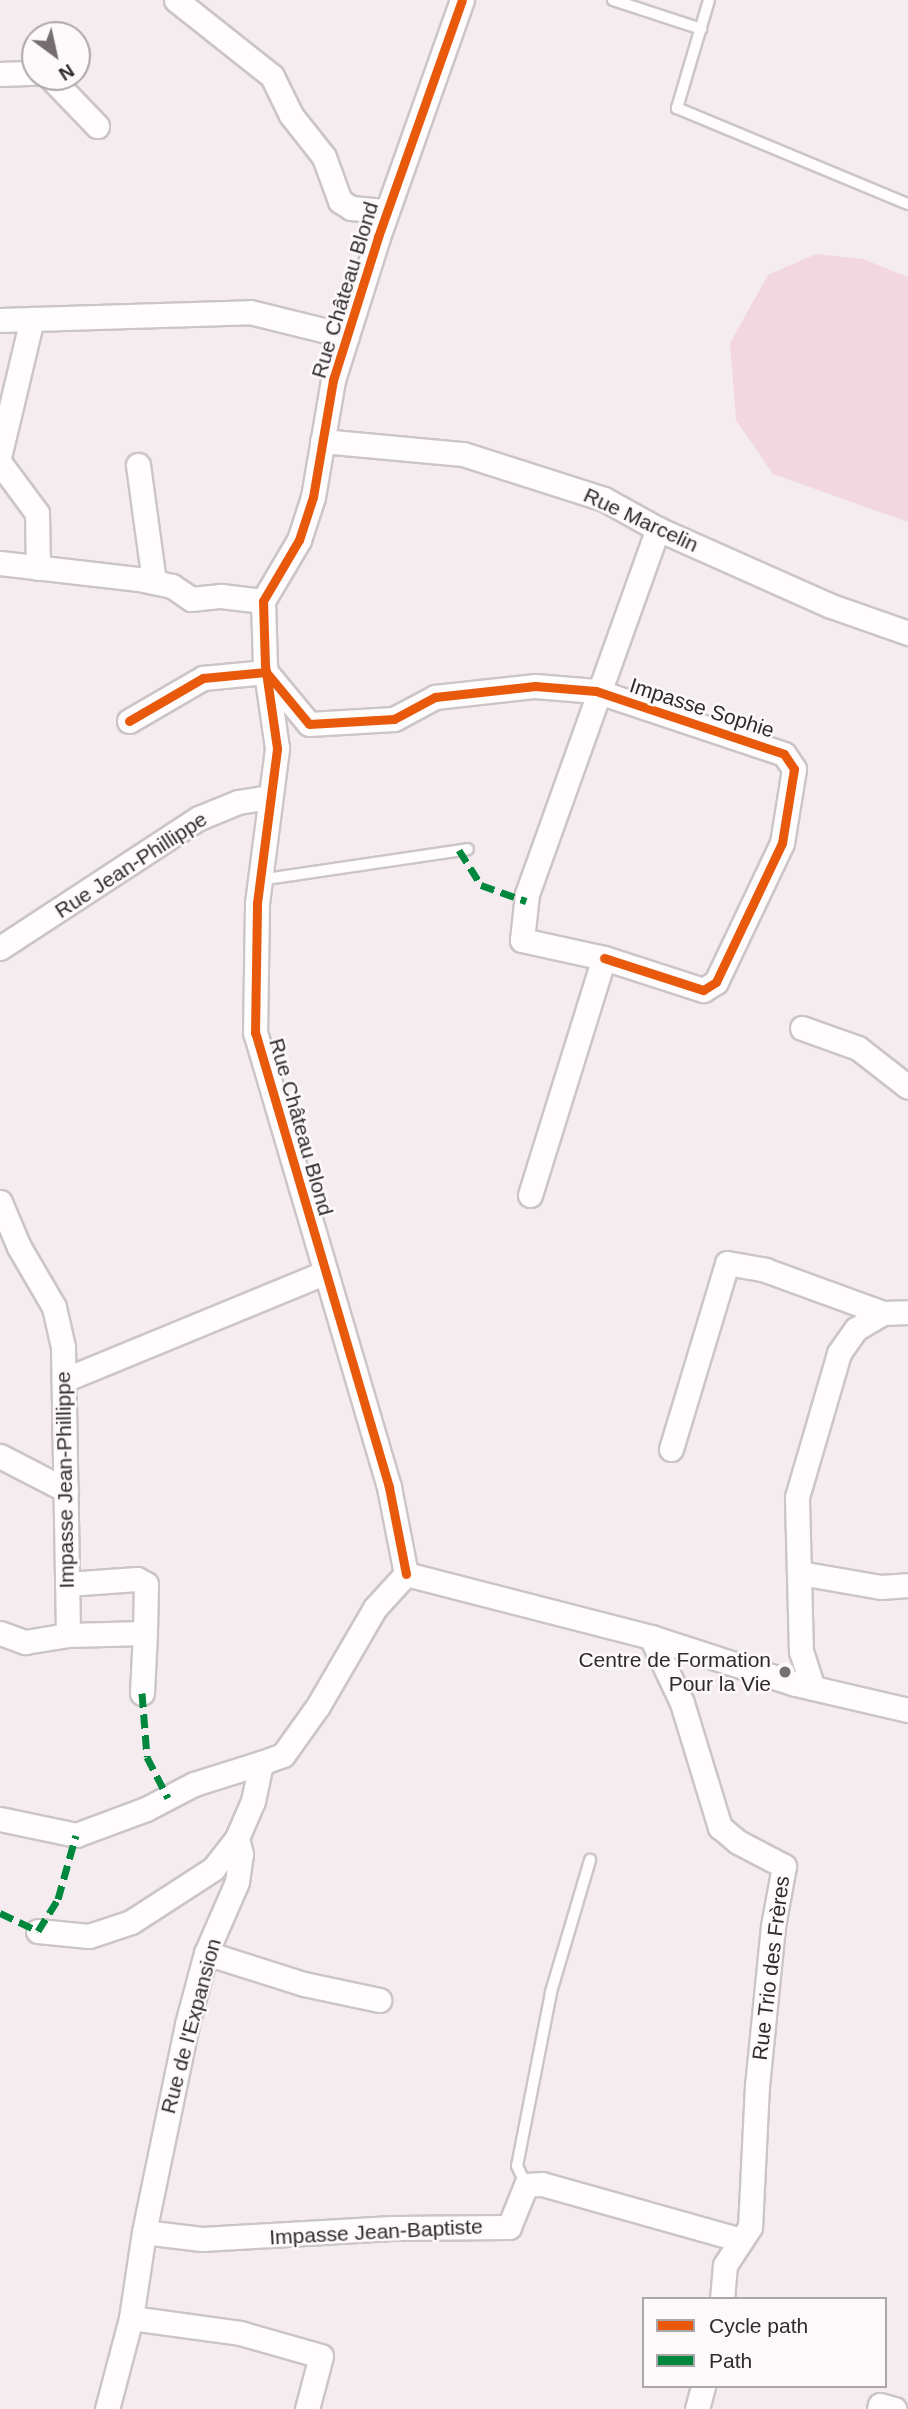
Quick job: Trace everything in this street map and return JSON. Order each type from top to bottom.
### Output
[{"type":"street","points":[[176,0],[272,76],[291,115],[324,157],[340,201],[351,208],[387,211]]},
{"type":"street","name":"Rue Château Blond","points":[[406,1574],[389,1487],[255,1033],[259,880],[277,748],[266,672],[263,601],[299,540],[313,496],[322,441],[347,336],[387,211],[463,0]]},
{"type":"street","points":[[0,74],[21,73]]},
{"type":"street","points":[[63,91],[97,126]]},
{"type":"street","points":[[0,320],[250,312],[347,336]]},
{"type":"street","points":[[0,453],[32,319]]},
{"type":"street","name":"Rue Marcelin","points":[[322,441],[463,454],[604,499],[658,529],[831,606],[908,633]]},
{"type":"street","points":[[0,463],[37,513],[38,568]]},
{"type":"street","points":[[138,465],[154,582]]},
{"type":"street","name":"Impasse Sophie","points":[[596,691],[784,754],[794,769],[782,843],[716,982],[703,989],[604,958],[522,940],[527,894],[596,691],[658,529]]},
{"type":"street","points":[[0,563],[93,571],[154,582],[172,586],[191,599],[221,596],[263,601]]},
{"type":"street","points":[[129,721],[204,678],[266,672],[309,724],[394,719],[435,696],[535,686],[596,691]]},
{"type":"street","name":"Rue Jean-Phillippe","points":[[0,948],[199,818],[238,802],[269,797]]},
{"type":"street","points":[[530,1195],[604,958]]},
{"type":"street","points":[[802,1028],[858,1048],[908,1087]]},
{"type":"street","name":"Impasse Jean-Phillippe","points":[[0,1202],[19,1247],[43,1280],[54,1307],[63,1347],[68,1635]]},
{"type":"street","points":[[671,1449],[727,1263],[765,1270],[883,1313],[908,1312]]},
{"type":"street","points":[[64,1380],[326,1272]]},
{"type":"street","points":[[813,1688],[802,1652],[797,1497],[839,1353],[856,1329],[883,1313]]},
{"type":"street","points":[[0,1456],[66,1490]]},
{"type":"street","points":[[800,1573],[881,1587],[908,1585]]},
{"type":"street","points":[[0,1819],[76,1835],[146,1810],[194,1784],[283,1755],[318,1706],[375,1608],[406,1574],[651,1637],[813,1688],[908,1710]]},
{"type":"street","points":[[67,1584],[137,1579],[146,1584],[142,1693]]},
{"type":"street","points":[[0,1633],[25,1642],[68,1635],[145,1633]]},
{"type":"street","name":"Rue Trio des Frères","points":[[651,1637],[682,1703],[720,1827],[738,1842],[784,1866],[760,2060],[750,2227],[725,2265],[722,2297]]},
{"type":"street","name":"Rue de l'Expansion","points":[[107,2409],[131,2318],[144,2232],[206,1953],[237,1882],[241,1854],[237,1838],[253,1801],[261,1763]]},
{"type":"street","points":[[38,1931],[89,1936],[131,1922],[213,1869],[237,1838]]},
{"type":"street","points":[[206,1953],[304,1984],[379,2000]]},
{"type":"street","points":[[526,2185],[542,2184],[741,2240]]},
{"type":"street","name":"Impasse Jean-Baptiste","points":[[144,2232],[202,2239],[393,2228],[509,2227],[526,2185]]},
{"type":"street","points":[[131,2318],[240,2333],[321,2356],[307,2409]]},
{"type":"street","points":[[697,2409],[702,2388]]},
{"type":"street","points":[[879,2409],[880,2405],[894,2409]]},
{"type":"lane","points":[[612,0],[701,29]]},
{"type":"lane","points":[[709,0],[677,108],[908,204]]},
{"type":"lane","points":[[259,880],[468,849]]},
{"type":"lane","points":[[526,2185],[517,2166],[551,1992],[590,1860]]},
{"type":"shaded area","points":[[816,254],[863,259],[908,277],[908,522],[773,474],[736,420],[730,343],[768,275]]},
{"type":"marked path","points":[[459,850],[481,885],[526,901]]},
{"type":"marked path","points":[[142,1693],[147,1757],[168,1798]]},
{"type":"marked path","points":[[0,1913],[38,1931],[58,1899],[76,1835]]},
{"type":"cycle path","points":[[406,1574],[389,1487],[255,1033],[257,903],[277,748],[265,665],[263,601],[299,540],[313,497],[333,380],[378,237],[462,0]]},
{"type":"cycle path","points":[[129,721],[203,678],[266,672],[309,724],[394,719],[435,697],[535,686],[596,691],[784,754],[794,769],[782,843],[716,982],[703,990],[604,958]]},
{"type":"place","name":"Centre de Formation Pour la Vie","points":[[785,1672]]}]
